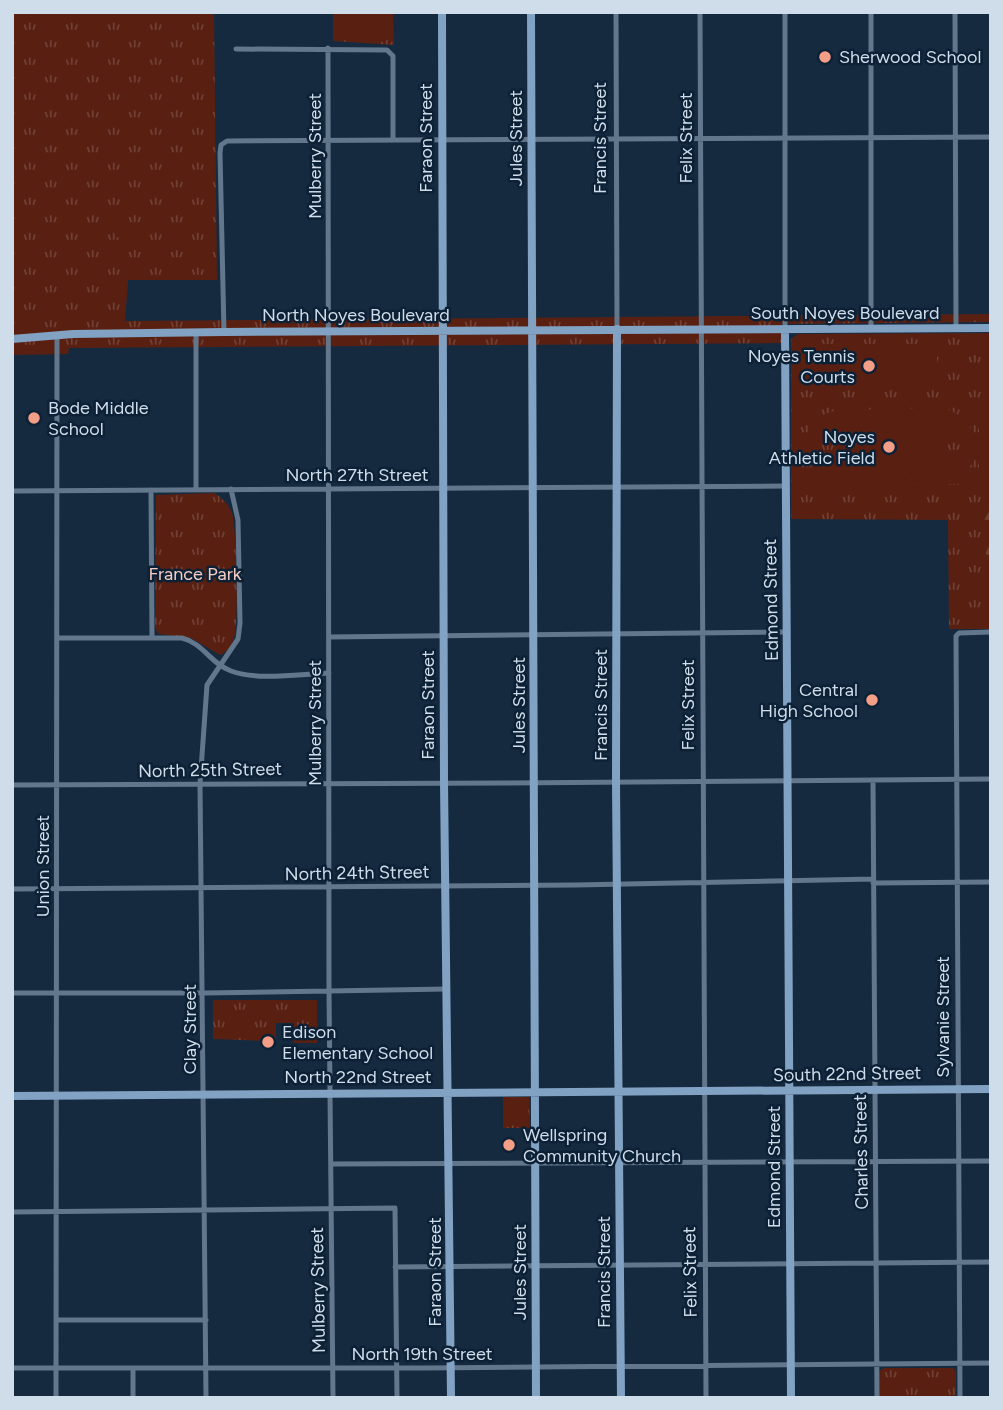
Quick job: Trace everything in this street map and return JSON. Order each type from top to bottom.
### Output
[{"type":"main road","name":"Faraon Street","points":[[442,12],[443,634],[451,1398]]},
{"type":"main road","name":"Jules Street","points":[[531,12],[536,1398]]},
{"type":"main road","name":"South Noyes Boulevard","points":[[700,329],[991,328]]},
{"type":"main road","name":"North Noyes Boulevard","points":[[12,339],[57,335],[196,332],[700,329]]},
{"type":"main road","name":"Edmond Street","points":[[785,329],[791,1398]]},
{"type":"main road","name":"Francis Street","points":[[617,330],[616,783],[621,1398]]},
{"type":"main road","name":"South 22nd Street","points":[[704,1092],[991,1089]]},
{"type":"main road","name":"North 22nd Street","points":[[12,1096],[704,1092]]},
{"type":"street","name":"Francis Street","points":[[616,12],[617,330]]},
{"type":"street","name":"Felix Street","points":[[700,12],[706,1398]]},
{"type":"street","name":"Edmond Street","points":[[785,12],[785,329]]},
{"type":"street","points":[[871,12],[871,328]]},
{"type":"street","points":[[955,12],[956,328]]},
{"type":"street","name":"Mulberry Street","points":[[328,48],[331,331],[329,990],[333,1398]]},
{"type":"street","points":[[236,49],[387,50],[393,56],[393,140]]},
{"type":"street","points":[[224,332],[221,145],[227,141],[991,137]]},
{"type":"street","points":[[196,332],[196,490]]},
{"type":"street","name":"Union Street","points":[[56,1398],[57,335]]},
{"type":"street","name":"North 27th Street","points":[[12,491],[786,486]]},
{"type":"street","name":"Clay Street","points":[[206,1398],[200,784],[207,684],[238,639],[238,520],[230,489]]},
{"type":"street","points":[[151,490],[152,637]]},
{"type":"street","points":[[329,637],[787,632]]},
{"type":"street","name":"Sylvanie Street","points":[[960,1398],[956,636],[959,632],[991,632]]},
{"type":"street","points":[[57,638],[152,637],[191,640],[220,665],[246,674],[329,673]]},
{"type":"street","name":"North 25th Street","points":[[12,785],[444,782],[702,784],[991,779]]},
{"type":"street","name":"Charles Street","points":[[873,781],[877,1398]]},
{"type":"street","name":"North 24th Street","points":[[12,889],[617,885],[788,881],[991,882]]},
{"type":"street","points":[[12,993],[447,989]]},
{"type":"street","points":[[331,1164],[703,1165],[991,1161]]},
{"type":"street","points":[[12,1212],[395,1208],[397,1398]]},
{"type":"street","points":[[396,1267],[535,1268],[991,1262]]},
{"type":"street","points":[[57,1320],[206,1320]]},
{"type":"street","name":"North 19th Street","points":[[12,1368],[706,1367],[991,1363]]},
{"type":"street","points":[[133,1368],[133,1398]]},
{"type":"green space","points":[[366,9],[375,13],[379,22],[375,31],[366,35],[357,31],[353,22],[357,13]]},
{"type":"green space","points":[[12,12],[214,12],[217,280],[128,280],[125,321],[991,314],[991,322],[782,324],[782,343],[69,348],[68,354],[12,355]]},
{"type":"green space","points":[[333,12],[393,12],[394,45],[333,41]]},
{"type":"green space","points":[[157,208],[164,211],[167,218],[164,225],[157,228],[150,225],[147,218],[150,211]]},
{"type":"green space","points":[[123,219],[130,222],[133,229],[130,236],[123,239],[116,236],[113,229],[116,222]]},
{"type":"green space","points":[[991,333],[991,629],[949,629],[948,520],[791,519],[791,339],[798,334]]},
{"type":"green space","name":"Noyes Tennis Courts","points":[[800,344],[937,344],[937,388],[801,389]]},
{"type":"green space","points":[[942,408],[958,415],[970,426],[976,442],[974,459],[964,484],[815,486],[814,477],[818,476],[808,456],[808,435],[818,419],[839,410]],"holes":[[[943,417],[961,427],[967,447],[964,460],[955,470],[940,476],[837,477],[820,466],[816,458],[816,440],[820,431],[836,418]]]},
{"type":"green space","points":[[979,411],[991,411],[991,474],[979,472]]},
{"type":"green space","name":"Noyes Athletic Field","points":[[834,422],[943,422],[943,472],[835,473]]},
{"type":"green space","name":"France Park","points":[[214,493],[225,502],[232,513],[236,554],[235,634],[230,647],[220,655],[191,638],[159,634],[155,628],[156,495]]},
{"type":"green space","points":[[983,500],[991,503],[991,588],[979,506]]},
{"type":"green space","points":[[213,1000],[317,1000],[317,1043],[294,1043],[294,1023],[276,1023],[276,1039],[272,1041],[213,1039]]},
{"type":"green space","points":[[503,1097],[529,1097],[530,1128],[503,1128]]},
{"type":"green space","points":[[884,1368],[953,1368],[956,1371],[956,1398],[879,1398],[879,1371]]},
{"type":"place","name":"Sherwood School","points":[[825,57]]},
{"type":"place","name":"Noyes Tennis Courts","points":[[869,366]]},
{"type":"place","name":"Bode Middle School","points":[[34,418]]},
{"type":"place","name":"Noyes Athletic Field","points":[[889,447]]},
{"type":"place","name":"Central High School","points":[[872,700]]},
{"type":"place","name":"Edison Elementary School","points":[[268,1042]]},
{"type":"place","name":"Wellspring Community Church","points":[[509,1145]]}]
